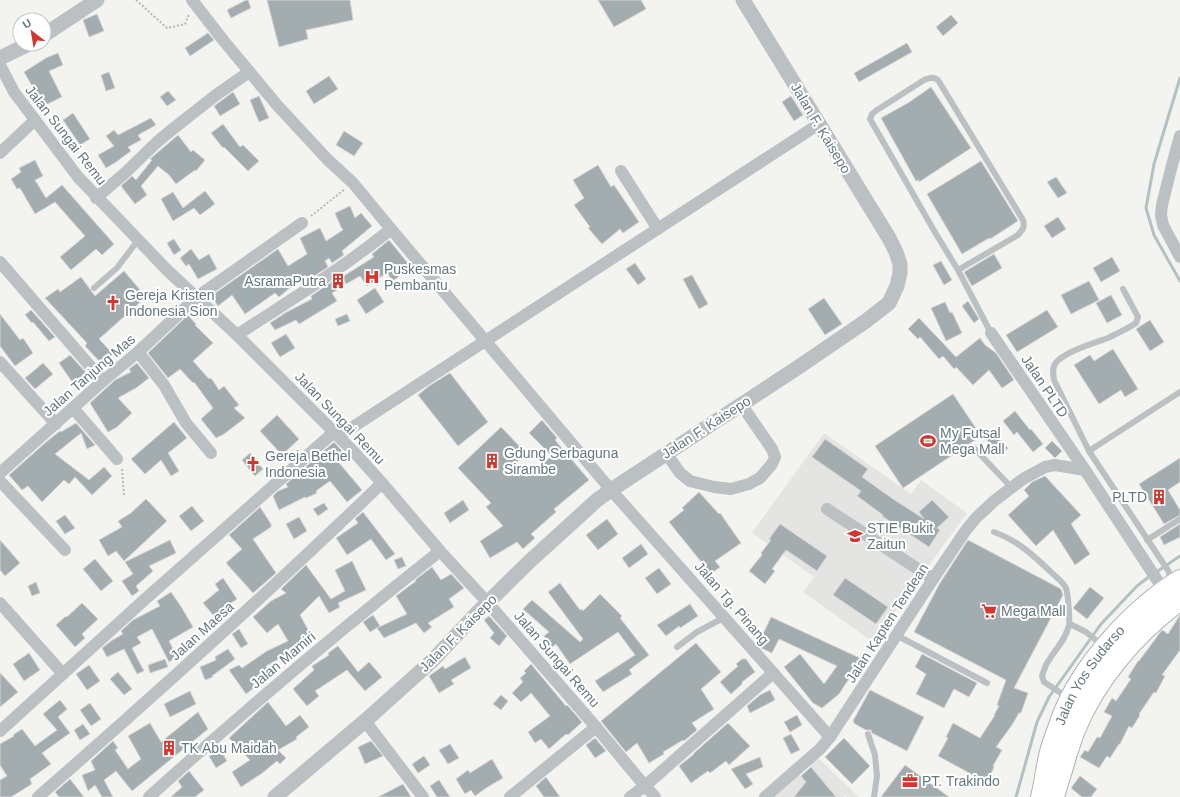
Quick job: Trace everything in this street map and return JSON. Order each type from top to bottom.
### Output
[{"type":"highway","name":"Jalan Yos Sudarso","points":[[1041,797],[1050,752],[1062,717],[1066,696],[1080,681],[1101,644],[1140,610],[1169,588]]},
{"type":"highway","points":[[1054,797],[1074,730],[1085,708],[1099,685],[1124,651],[1145,630],[1169,588]]},
{"type":"street","points":[[52,29],[97,0]]},
{"type":"street","name":"Jalan F. Kaisepo","points":[[275,797],[365,721],[433,660],[476,614],[530,561],[597,500],[666,453],[797,368],[866,321],[889,303],[897,286],[900,273],[900,264],[896,252],[889,238],[743,0]]},
{"type":"street","name":"Jalan Tg. Pinang","points":[[193,1],[277,105],[317,148],[353,183],[612,490],[830,737]]},
{"type":"street","points":[[0,58],[12,52]]},
{"type":"street","name":"Jalan Sungai Remu","points":[[0,65],[14,92],[78,177],[96,198],[167,270],[237,335],[336,434],[382,483],[440,551],[488,603],[596,727],[644,786],[655,797]]},
{"type":"street","points":[[96,198],[174,128],[216,94],[249,72]]},
{"type":"street","points":[[0,153],[35,120]]},
{"type":"street","points":[[0,731],[336,434],[658,229],[819,124]]},
{"type":"street","points":[[1180,136],[1162,205],[1161,215],[1163,225],[1180,257]]},
{"type":"street","points":[[621,172],[658,229]]},
{"type":"street","name":"Jalan Tanjung Mas","points":[[2,467],[56,424],[103,381],[138,352],[197,297],[302,223]]},
{"type":"street","points":[[237,335],[371,246],[391,229]]},
{"type":"street","points":[[0,262],[103,381]]},
{"type":"street","name":"Jalan PLTD","points":[[991,333],[1085,470],[1148,567],[1169,588]]},
{"type":"street","points":[[138,352],[164,385],[186,423],[211,454]]},
{"type":"street","points":[[0,362],[56,424]]},
{"type":"street","points":[[666,453],[680,473],[690,481],[714,487],[731,488],[749,484],[760,478],[772,464],[775,457],[772,449],[741,404]]},
{"type":"street","points":[[74,408],[117,459]]},
{"type":"street","name":"Jalan Kapten Tendean","points":[[765,797],[820,749],[830,737],[933,579],[966,530],[976,518],[994,501],[1023,479],[1045,466],[1055,465],[1085,470]]},
{"type":"street","points":[[0,481],[64,550]]},
{"type":"street","name":"Jalan Maesa","points":[[38,797],[119,727],[257,601],[382,483]]},
{"type":"street","points":[[827,509],[933,579]]},
{"type":"street","name":"Jalan Mamiri","points":[[149,797],[299,666],[440,551]]},
{"type":"street","points":[[0,603],[63,674]]},
{"type":"street","points":[[630,797],[773,673]]},
{"type":"street","points":[[365,721],[423,797]]},
{"type":"street","points":[[510,797],[596,727]]},
{"type":"lane","name":"Jalan PLTD","points":[[958,270],[1018,235],[1024,229],[1024,225],[1023,220],[958,111],[938,80],[935,78],[924,80],[883,106],[872,114],[870,119],[958,270],[991,333]]},
{"type":"lane","points":[[94,288],[117,268],[138,240]]},
{"type":"lane","points":[[1123,289],[1138,317],[1136,323],[1127,329],[1078,349],[1059,359],[1053,369],[1054,380],[1089,451],[1161,559],[1169,588]]},
{"type":"lane","points":[[1089,451],[1180,392]]},
{"type":"lane","points":[[974,448],[1012,488]]},
{"type":"lane","points":[[1147,540],[1180,519]]},
{"type":"lane","points":[[994,532],[1005,536],[1020,545],[1037,558],[1066,589],[1070,624],[1061,642],[1046,665],[1042,676],[1044,682],[1066,696]]},
{"type":"lane","points":[[677,647],[697,632],[725,617]]},
{"type":"lane","points":[[1070,624],[1086,632],[1101,644]]},
{"type":"lane","points":[[896,635],[987,683]]},
{"type":"lane","points":[[868,734],[875,755],[877,776],[874,797]]},
{"type":"path","points":[[136,0],[167,28],[185,24],[193,1]]},
{"type":"path","points":[[302,223],[353,183]]},
{"type":"path","points":[[117,459],[122,461],[124,495]]},
{"type":"shaded area","name":"STIE Bukit Zaitun","points":[[824,433],[911,494],[921,480],[967,513],[873,642],[803,592],[814,577],[752,533]],"holes":[[[825,439],[868,469],[855,487],[812,457]],[[868,482],[890,498],[879,513],[857,497]],[[893,499],[940,530],[929,547],[882,516]],[[780,524],[827,556],[817,571],[770,539]]]},
{"type":"shaded area","points":[[811,751],[859,797],[847,797],[845,795],[844,797],[827,797],[832,793],[809,764],[798,773],[818,797],[761,797]]},
{"type":"building","points":[[248,0],[251,8],[231,18],[227,10]]},
{"type":"building","points":[[267,0],[350,0],[353,20],[306,30],[308,39],[279,47]]},
{"type":"building","points":[[598,0],[641,0],[646,9],[614,27]]},
{"type":"building","points":[[97,14],[104,31],[89,37],[83,20]]},
{"type":"building","points":[[951,15],[958,23],[943,36],[936,27]]},
{"type":"building","points":[[208,33],[214,40],[190,56],[185,48]]},
{"type":"building","points":[[907,43],[912,52],[859,82],[854,73]]},
{"type":"building","points":[[58,53],[63,65],[49,71],[62,97],[39,108],[32,93],[35,91],[24,72],[46,58]]},
{"type":"building","points":[[109,72],[115,88],[106,91],[101,75]]},
{"type":"building","points":[[329,76],[338,89],[314,104],[306,91]]},
{"type":"building","points":[[931,87],[971,148],[919,182],[919,180],[916,181],[881,118],[908,103]]},
{"type":"building","points":[[168,91],[176,100],[167,106],[160,97]]},
{"type":"building","points":[[233,92],[240,104],[220,116],[214,106]]},
{"type":"building","points":[[259,96],[269,118],[259,122],[250,100]]},
{"type":"building","points":[[791,96],[803,115],[794,121],[782,102]]},
{"type":"building","points":[[73,113],[90,139],[80,145],[63,120]]},
{"type":"building","points":[[151,118],[156,125],[138,135],[141,140],[128,147],[131,151],[106,168],[98,155],[114,146],[106,136],[114,130],[118,135]]},
{"type":"building","points":[[223,124],[240,147],[243,145],[259,161],[248,171],[224,147],[223,148],[211,133]]},
{"type":"building","points":[[344,131],[363,143],[354,156],[336,145]]},
{"type":"building","points":[[178,135],[191,152],[193,150],[205,160],[196,171],[195,170],[176,184],[169,175],[158,166],[141,186],[147,195],[135,204],[121,186],[132,176],[136,180],[152,160],[150,159]]},
{"type":"building","points":[[35,160],[43,176],[35,180],[46,198],[62,185],[114,244],[102,255],[96,249],[71,270],[60,257],[85,236],[55,202],[35,214],[20,188],[17,189],[11,179],[21,172],[19,168]]},
{"type":"building","points":[[981,161],[1018,221],[990,239],[989,238],[962,254],[927,194]]},
{"type":"building","points":[[598,165],[611,187],[614,185],[639,222],[623,233],[620,229],[602,244],[588,228],[590,227],[574,205],[584,198],[573,180]]},
{"type":"building","points":[[1056,177],[1067,193],[1058,198],[1047,182]]},
{"type":"building","points":[[205,191],[215,204],[200,215],[194,208],[173,221],[161,199],[173,192],[183,208]]},
{"type":"building","points":[[350,206],[355,218],[361,213],[372,226],[342,251],[344,255],[332,263],[329,258],[325,261],[328,267],[308,280],[305,275],[279,297],[275,293],[245,314],[232,295],[218,306],[211,296],[278,249],[288,266],[307,254],[300,238],[320,228],[326,241],[343,230],[335,213]]},
{"type":"building","points":[[1058,217],[1066,229],[1052,238],[1044,226]]},
{"type":"building","points":[[174,239],[181,250],[174,255],[167,243]]},
{"type":"building","points":[[389,240],[411,267],[393,281],[387,273],[367,286],[360,276],[346,284],[342,277],[374,257],[372,254]]},
{"type":"building","points":[[191,249],[199,260],[209,254],[217,269],[198,279],[189,264],[186,266],[180,258]]},
{"type":"building","points":[[994,254],[1002,268],[972,286],[964,272]]},
{"type":"building","points":[[1112,257],[1120,271],[1101,282],[1093,268]]},
{"type":"building","points":[[941,261],[952,280],[944,285],[933,265]]},
{"type":"building","points":[[635,263],[646,279],[638,285],[626,269]]},
{"type":"building","points":[[124,271],[146,297],[99,339],[113,354],[102,364],[85,346],[87,343],[45,298],[58,289],[60,292],[81,277],[95,296]]},
{"type":"building","points":[[692,275],[708,304],[699,309],[683,279]]},
{"type":"building","points":[[333,281],[337,290],[332,293],[337,301],[299,324],[296,320],[275,330],[270,323],[285,313],[312,299],[311,296]]},
{"type":"building","points":[[1089,281],[1099,300],[1071,314],[1061,295]]},
{"type":"building","points":[[375,288],[384,302],[366,314],[357,300]]},
{"type":"building","points":[[1111,295],[1122,315],[1107,323],[1096,303]]},
{"type":"building","points":[[824,298],[842,324],[825,335],[808,309]]},
{"type":"building","points":[[968,301],[979,319],[974,323],[962,306]]},
{"type":"building","points":[[945,302],[950,313],[952,312],[962,333],[946,341],[931,308]]},
{"type":"building","points":[[31,310],[55,337],[49,341],[33,322],[32,323],[25,315]]},
{"type":"building","points":[[1047,310],[1058,327],[1017,352],[1006,335]]},
{"type":"building","points":[[0,314],[20,340],[23,338],[33,353],[15,366],[0,346]]},
{"type":"building","points":[[347,314],[350,321],[338,326],[335,319]]},
{"type":"building","points":[[188,315],[196,324],[195,325],[213,343],[193,361],[209,379],[211,378],[219,390],[224,386],[239,405],[234,408],[245,418],[224,434],[216,438],[201,419],[213,408],[194,382],[193,383],[180,369],[168,378],[148,353]]},
{"type":"building","points":[[919,318],[956,357],[980,338],[985,345],[996,353],[1014,380],[1002,388],[989,370],[973,385],[956,367],[954,369],[943,356],[939,359],[920,337],[918,339],[908,329]]},
{"type":"building","points":[[1150,320],[1164,342],[1150,351],[1136,329]]},
{"type":"building","points":[[286,334],[295,348],[280,357],[271,343]]},
{"type":"building","points":[[1113,349],[1138,389],[1125,397],[1121,390],[1099,404],[1074,365],[1090,355],[1094,361]]},
{"type":"building","points":[[70,355],[89,376],[75,386],[59,363]]},
{"type":"building","points":[[43,363],[53,374],[35,389],[25,378]]},
{"type":"building","points":[[137,363],[149,378],[136,388],[118,398],[132,413],[117,427],[108,432],[90,403],[115,380],[131,372],[129,369]]},
{"type":"building","points":[[450,373],[488,422],[458,446],[418,395]]},
{"type":"building","name":"My Futsal Mega Mall","points":[[953,394],[981,436],[903,488],[875,446]]},
{"type":"building","points":[[1015,411],[1043,444],[1033,452],[1017,432],[1014,435],[1003,421]]},
{"type":"building","points":[[277,415],[299,439],[282,455],[260,431]]},
{"type":"building","points":[[542,420],[557,438],[555,440],[589,480],[554,509],[556,512],[531,534],[535,538],[523,549],[517,542],[490,558],[480,541],[503,526],[486,507],[491,503],[458,468],[501,427],[526,453],[514,465],[526,477],[552,456],[529,433]]},
{"type":"building","points":[[174,422],[187,438],[168,453],[179,471],[171,476],[161,460],[145,474],[131,459]]},
{"type":"building","points":[[76,423],[95,445],[87,449],[81,433],[55,454],[89,480],[104,467],[112,476],[92,495],[75,477],[69,484],[64,480],[42,502],[28,486],[22,490],[9,475],[60,431],[61,432]]},
{"type":"building","points":[[990,431],[1008,448],[1002,455],[984,437]]},
{"type":"building","points":[[825,439],[868,469],[862,477],[924,519],[919,512],[932,500],[949,517],[937,528],[940,530],[929,547],[882,516],[883,515],[857,496],[861,491],[812,457]]},
{"type":"building","points":[[1052,441],[1062,451],[1055,458],[1045,448]]},
{"type":"building","points":[[334,442],[342,451],[334,457],[362,490],[347,502],[330,481],[316,491],[317,493],[306,498],[305,497],[279,510],[273,496],[278,491],[288,487],[286,484]]},
{"type":"building","name":"Gereja Bethel Indonesia","points":[[250,453],[263,469],[255,476],[242,460]]},
{"type":"building","name":"PLTD","points":[[1180,458],[1180,482],[1168,490],[1180,510],[1180,515],[1164,524],[1139,484]]},
{"type":"building","points":[[1045,476],[1081,515],[1071,524],[1090,554],[1075,565],[1053,530],[1036,546],[1008,515],[1029,496],[1024,490],[1032,482]]},
{"type":"building","points":[[699,492],[719,514],[720,513],[741,543],[715,561],[720,567],[711,574],[669,522],[684,510],[682,508]]},
{"type":"building","points":[[146,499],[167,521],[124,561],[116,551],[108,556],[99,540],[122,527],[118,521],[131,513]]},
{"type":"building","points":[[463,500],[469,510],[450,523],[444,513]]},
{"type":"building","points":[[324,503],[328,509],[318,516],[313,509]]},
{"type":"building","points":[[192,506],[204,521],[191,531],[179,516]]},
{"type":"building","points":[[260,507],[271,524],[271,527],[253,539],[276,573],[253,593],[226,563],[242,549],[229,535]]},
{"type":"building","points":[[363,512],[395,554],[386,560],[371,539],[347,555],[336,538],[358,523],[355,519]]},
{"type":"building","points":[[65,515],[75,528],[65,534],[56,521]]},
{"type":"building","points":[[299,517],[307,531],[294,539],[286,524]]},
{"type":"building","points":[[607,519],[618,534],[598,550],[586,535]]},
{"type":"building","points":[[780,524],[827,556],[817,571],[786,550],[772,569],[775,571],[765,584],[749,571],[762,555],[761,553],[771,540],[769,539]]},
{"type":"building","name":"PLTD","points":[[1180,524],[1180,537],[1164,545],[1160,537]]},
{"type":"building","points":[[0,540],[20,563],[5,576],[0,570]]},
{"type":"building","points":[[170,540],[176,553],[149,566],[153,571],[136,586],[139,591],[132,596],[122,581],[133,574],[125,562]]},
{"type":"building","name":"Mega Mall","points":[[968,540],[1061,589],[1063,595],[1014,688],[1028,693],[1021,713],[1019,713],[996,747],[1002,750],[993,766],[994,767],[988,780],[974,774],[973,775],[938,756],[948,738],[946,737],[953,723],[980,738],[995,715],[1006,680],[914,632],[940,583]]},
{"type":"building","points":[[641,544],[648,554],[629,568],[622,558]]},
{"type":"building","points":[[402,557],[406,566],[398,569],[394,560]]},
{"type":"building","points":[[95,559],[113,581],[101,591],[83,569]]},
{"type":"building","points":[[352,561],[366,590],[338,603],[340,607],[329,613],[319,596],[300,615],[311,635],[286,651],[288,654],[266,666],[270,672],[253,683],[255,687],[246,694],[229,670],[239,665],[242,668],[267,651],[288,641],[278,624],[267,633],[253,617],[271,601],[286,593],[281,589],[306,565],[331,599],[345,591],[335,570]]},
{"type":"building","points":[[432,567],[441,580],[451,574],[464,588],[449,599],[454,607],[428,623],[432,627],[424,633],[416,623],[384,638],[377,628],[407,614],[396,596]]},
{"type":"building","points":[[659,568],[671,584],[657,594],[645,578]]},
{"type":"building","points":[[223,578],[237,599],[214,616],[203,603],[219,590],[215,584]]},
{"type":"building","points":[[845,578],[888,607],[876,624],[833,595]]},
{"type":"building","points":[[36,582],[40,593],[32,596],[28,586]]},
{"type":"building","points":[[560,583],[580,610],[582,609],[583,611],[600,594],[622,616],[620,618],[649,655],[629,670],[632,674],[603,692],[595,681],[635,655],[618,632],[570,664],[556,644],[552,647],[544,636],[549,632],[523,609],[532,600],[580,642],[583,639],[548,592]]},
{"type":"building","points":[[1090,587],[1104,598],[1087,619],[1073,608]]},
{"type":"building","points":[[171,592],[193,627],[169,641],[177,657],[169,662],[152,629],[137,637],[141,643],[132,648],[144,671],[137,674],[124,649],[107,657],[102,648],[123,634],[121,631],[133,620],[160,606],[157,601]]},
{"type":"building","points":[[82,603],[98,619],[82,634],[85,638],[75,647],[56,625]]},
{"type":"building","points":[[690,604],[698,616],[680,628],[679,626],[666,636],[657,625]]},
{"type":"building","points":[[373,615],[380,626],[370,632],[363,622]]},
{"type":"building","points":[[1180,615],[1180,650],[1162,675],[1165,676],[1156,693],[1154,692],[1139,714],[1140,715],[1132,728],[1129,726],[1120,744],[1110,758],[1107,756],[1099,768],[1080,757],[1085,750],[1088,752],[1097,737],[1100,738],[1112,716],[1104,712],[1112,698],[1116,701],[1131,679],[1128,677],[1138,661],[1162,630],[1168,634]]},
{"type":"building","points":[[489,616],[507,636],[499,646],[490,638],[494,633],[484,620]]},
{"type":"building","points":[[771,617],[862,659],[839,694],[822,708],[813,703],[784,667],[800,654],[824,684],[837,666],[779,639],[772,653],[761,648],[758,645]]},
{"type":"building","points":[[239,629],[248,644],[241,648],[232,634]]},
{"type":"building","points":[[696,643],[721,672],[701,689],[714,709],[692,723],[697,730],[684,741],[683,740],[663,752],[664,754],[649,763],[637,743],[626,752],[601,721]]},
{"type":"building","points":[[338,646],[358,672],[369,662],[382,677],[365,691],[347,670],[315,691],[319,696],[307,706],[293,689],[314,670],[312,666],[329,655],[328,653]]},
{"type":"building","points":[[228,649],[235,659],[212,676],[213,677],[205,680],[200,667],[216,660],[215,657]]},
{"type":"building","points":[[29,653],[40,670],[24,681],[13,664]]},
{"type":"building","points":[[922,654],[977,683],[969,697],[954,689],[944,708],[916,694],[926,674],[915,667]]},
{"type":"building","points":[[465,657],[471,668],[451,680],[454,684],[439,693],[429,676],[443,666],[445,669]]},
{"type":"building","points":[[165,659],[168,667],[150,673],[148,665]]},
{"type":"building","points":[[742,659],[746,659],[755,672],[742,682],[742,684],[731,694],[720,682],[738,666],[736,664]]},
{"type":"building","points":[[531,664],[566,706],[567,705],[582,722],[549,749],[541,739],[535,743],[528,732],[550,716],[531,693],[521,702],[512,693],[523,682],[520,678],[526,673],[524,671]]},
{"type":"building","points":[[89,665],[100,681],[87,690],[76,674]]},
{"type":"building","points":[[118,672],[132,689],[124,695],[110,679]]},
{"type":"building","points":[[0,673],[18,692],[0,707]]},
{"type":"building","points":[[770,690],[775,700],[750,713],[747,706],[760,695]]},
{"type":"building","points":[[870,690],[924,717],[907,751],[872,733],[871,730],[866,730],[855,724],[853,721]]},
{"type":"building","points":[[190,691],[196,704],[170,717],[164,704]]},
{"type":"building","points":[[501,695],[508,701],[501,710],[493,704]]},
{"type":"building","points":[[60,700],[67,709],[58,717],[70,733],[42,753],[51,764],[30,779],[32,784],[11,797],[0,797],[0,780],[7,776],[0,765],[0,744],[14,736],[13,735],[22,729],[35,746],[57,730],[43,714]]},
{"type":"building","points":[[268,702],[286,726],[300,715],[309,727],[296,737],[297,739],[278,750],[286,758],[280,764],[277,761],[241,787],[232,772],[250,760],[229,738]]},
{"type":"building","points":[[90,703],[101,719],[91,726],[80,710]]},
{"type":"building","points":[[198,712],[208,729],[132,791],[116,771],[104,780],[113,797],[102,797],[95,785],[88,791],[82,775],[95,770],[91,761],[113,741],[118,748],[115,750],[128,769],[141,759],[128,736],[150,723],[161,742]]},
{"type":"building","points":[[797,715],[802,725],[790,732],[784,722]]},
{"type":"building","points":[[728,723],[750,746],[729,765],[726,761],[710,773],[708,771],[691,783],[679,766]]},
{"type":"building","points":[[83,724],[90,734],[80,740],[74,730]]},
{"type":"building","points":[[791,734],[800,750],[791,754],[783,738]]},
{"type":"building","points":[[595,738],[606,751],[595,758],[586,745]]},
{"type":"building","points":[[844,738],[870,766],[852,784],[825,757]]},
{"type":"building","points":[[371,741],[383,756],[365,764],[358,747]]},
{"type":"building","points":[[450,744],[459,758],[448,764],[439,750]]},
{"type":"building","points":[[220,749],[227,761],[216,768],[209,756]]},
{"type":"building","points":[[424,756],[430,765],[418,773],[412,764]]},
{"type":"building","points":[[760,757],[763,767],[746,774],[753,784],[745,789],[731,769]]},
{"type":"building","points":[[492,759],[503,778],[475,796],[471,790],[465,794],[456,779],[468,770],[470,773]]},
{"type":"building","name":"PT. Trakindo","points":[[905,765],[949,797],[881,797]]},
{"type":"building","points":[[811,767],[836,797],[794,797],[806,782],[801,776]]},
{"type":"building","points":[[189,771],[204,790],[195,797],[171,797],[182,787],[178,781]]},
{"type":"building","points":[[1080,776],[1097,789],[1091,797],[1082,797],[1071,788]]},
{"type":"building","points":[[546,777],[560,797],[544,797],[536,786]]},
{"type":"building","points":[[70,779],[84,797],[59,797],[55,792]]},
{"type":"building","points":[[439,780],[450,797],[437,797],[430,786]]},
{"type":"building","points":[[403,784],[411,797],[378,797]]},
{"type":"waterway","points":[[1180,78],[1154,164],[1146,208],[1154,235],[1180,281]]},
{"type":"waterway","points":[[1155,573],[1180,556]]},
{"type":"waterway","points":[[1016,797],[1037,722],[1049,697],[1101,624],[1137,586],[1150,576]]},
{"type":"place","name":"Puskesmas Pembantu","points":[[372,277]]},
{"type":"place","name":"AsramaPutra","points":[[338,281]]},
{"type":"place","name":"Gereja Kristen Indonesia Sion","points":[[113,303]]},
{"type":"place","name":"My Futsal Mega Mall","points":[[928,441]]},
{"type":"place","name":"Gdung Serbaguna Sirambe","points":[[492,461]]},
{"type":"place","name":"Gereja Bethel Indonesia","points":[[253,464]]},
{"type":"place","name":"PLTD","points":[[1159,497]]},
{"type":"place","name":"STIE Bukit Zaitun","points":[[855,536]]},
{"type":"place","name":"Mega Mall","points":[[989,611]]},
{"type":"place","name":"TK Abu Maidah","points":[[169,748]]},
{"type":"place","name":"PT. Trakindo","points":[[910,781]]}]
